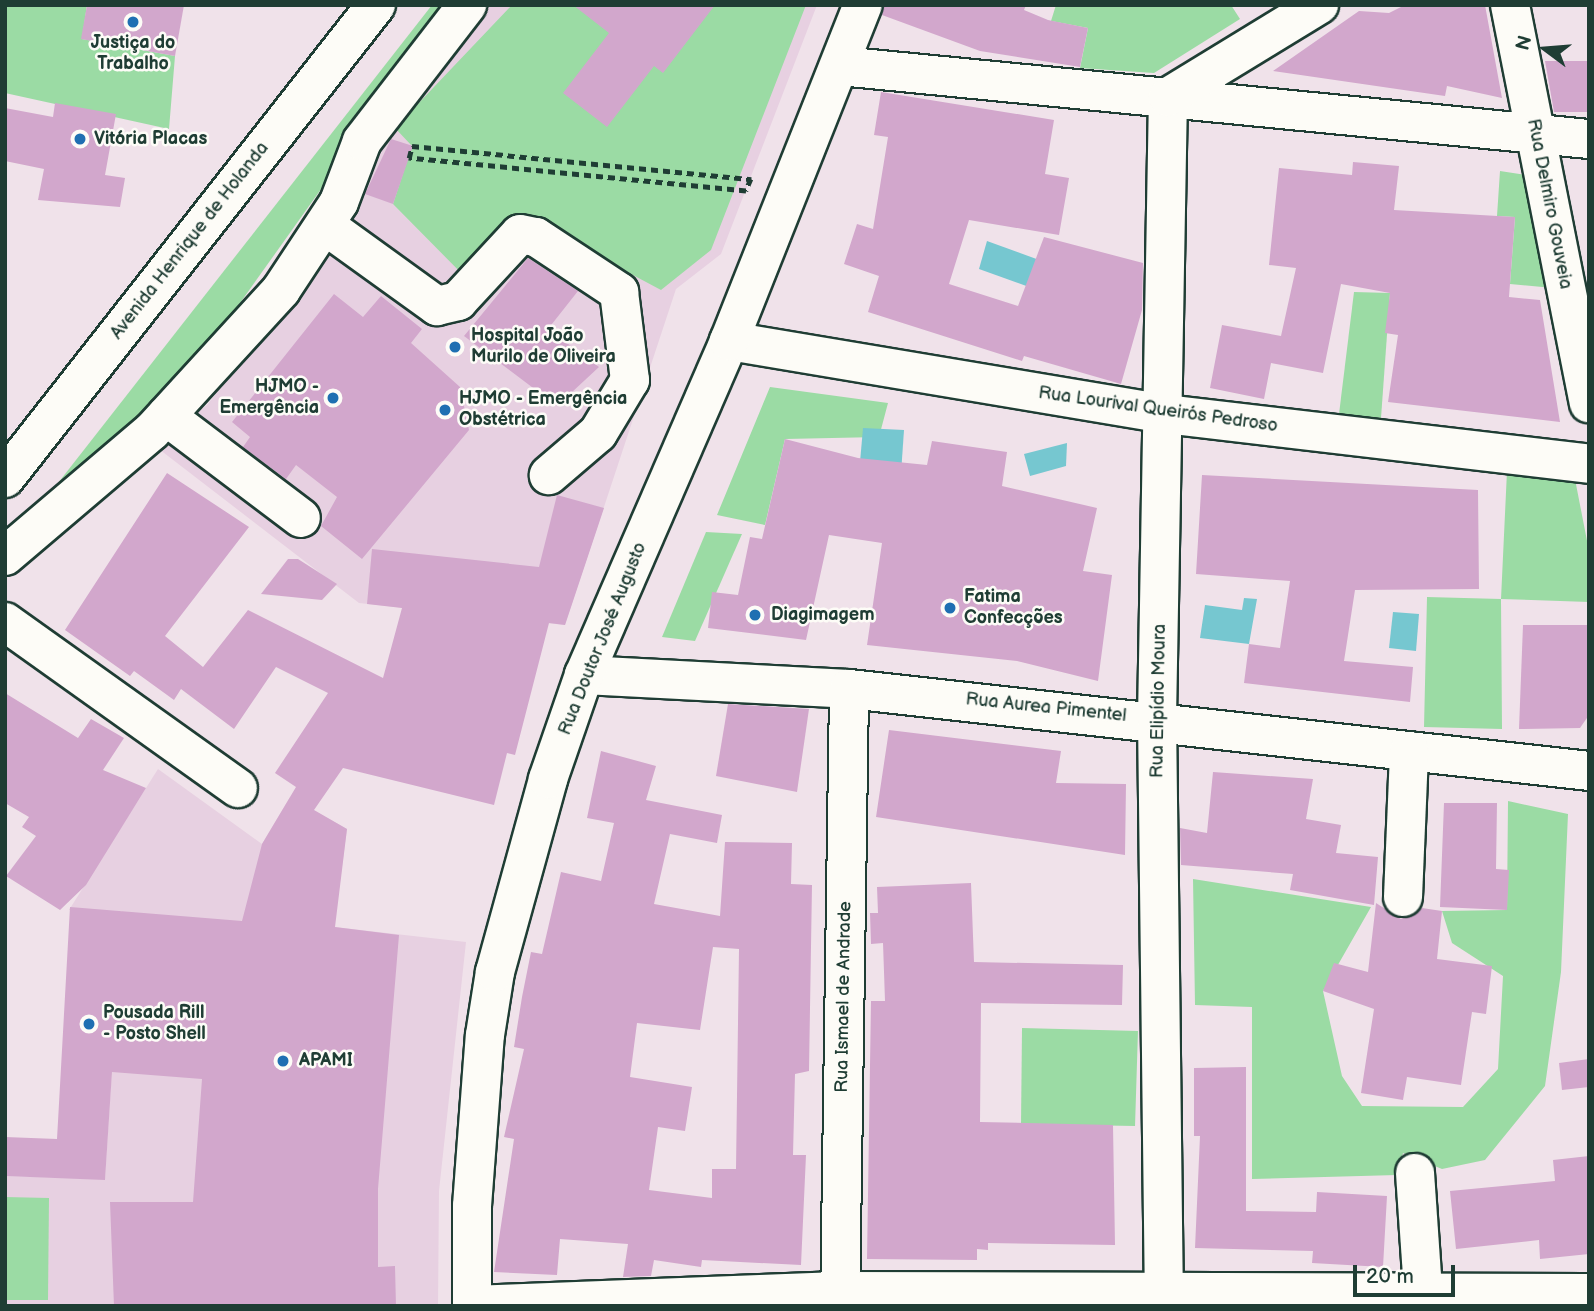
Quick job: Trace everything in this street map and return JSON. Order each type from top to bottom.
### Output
[{"type":"street","name":"Avenida Henrique de Holanda","points":[[5,478],[376,5]]},
{"type":"street","points":[[5,556],[166,416],[281,290],[326,226],[362,141],[467,5]]},
{"type":"street","name":"Rua Doutor José Augusto","points":[[472,1305],[479,1101],[495,972],[548,779],[584,675],[729,341],[863,5]]},
{"type":"street","points":[[1168,97],[1320,5]]},
{"type":"street","name":"Rua Delmiro Gouveia","points":[[1510,5],[1589,403]]},
{"type":"street","points":[[840,66],[1589,139]]},
{"type":"street","name":"Rua Elipídio Moura","points":[[1164,1299],[1157,719],[1166,414],[1168,97]]},
{"type":"street","points":[[326,226],[437,306],[458,301],[520,234],[537,237],[619,292],[630,380],[598,433],[549,475]]},
{"type":"street","name":"Rua Lourival Queirós Pedroso","points":[[729,341],[1166,414],[1589,464]]},
{"type":"street","points":[[166,416],[301,518]]},
{"type":"street","points":[[5,622],[238,788]]},
{"type":"street","name":"Rua Aurea Pimentel","points":[[584,675],[849,689],[1157,719],[1589,771]]},
{"type":"street","name":"Rua Ismael de Andrade","points":[[840,1298],[849,689]]},
{"type":"street","points":[[1403,897],[1409,751]]},
{"type":"street","points":[[1415,1173],[1423,1300]]},
{"type":"street","points":[[472,1305],[840,1298],[1423,1300],[1589,1293]]},
{"type":"path","points":[[412,146],[751,179],[746,191],[409,158],[412,146]]},
{"type":"shaded area","name":"Hospital João Murilo de Oliveira","points":[[484,5],[817,5],[721,254],[676,289],[565,625],[359,603],[155,446],[207,405],[322,262],[376,134]]},
{"type":"shaded area","name":"APAMI","points":[[158,769],[262,844],[290,797],[347,829],[334,927],[466,942],[439,1191],[438,1306],[5,1306],[5,1176],[105,1179],[122,911],[69,910]]},
{"type":"green space","points":[[5,5],[87,5],[82,39],[175,56],[169,129],[5,93]]},
{"type":"green space","points":[[432,5],[452,5],[213,341],[94,466],[58,483]]},
{"type":"green space","points":[[512,5],[806,5],[711,250],[661,290],[526,218],[473,285],[393,204],[412,146],[395,128]]},
{"type":"green space","points":[[1056,5],[1231,5],[1240,19],[1154,73],[1080,68],[1088,28],[1051,21]]},
{"type":"green space","points":[[1500,171],[1532,176],[1553,288],[1510,284],[1515,217],[1497,216]]},
{"type":"green space","points":[[1354,292],[1390,293],[1381,418],[1339,414]]},
{"type":"green space","points":[[770,387],[888,403],[879,437],[785,439],[765,525],[717,515]]},
{"type":"green space","points":[[1507,471],[1574,474],[1589,551],[1589,602],[1501,599]]},
{"type":"green space","points":[[706,532],[742,534],[695,641],[662,637]]},
{"type":"green space","points":[[1427,597],[1501,599],[1502,729],[1424,727]]},
{"type":"green space","points":[[1508,801],[1568,814],[1561,972],[1545,1086],[1485,1160],[1442,1169],[1403,1153],[1397,1175],[1252,1179],[1252,1007],[1195,1005],[1193,879],[1371,907],[1323,991],[1342,1076],[1362,1106],[1463,1107],[1498,1069],[1503,976],[1452,943],[1442,911],[1507,910]]},
{"type":"green space","points":[[1022,1028],[1138,1031],[1135,1126],[1021,1124]]},
{"type":"green space","points":[[5,1197],[49,1198],[48,1300],[5,1300]]},
{"type":"water","points":[[987,241],[1042,261],[1032,288],[979,269]]},
{"type":"water","points":[[863,428],[904,430],[900,488],[858,485]]},
{"type":"water","points":[[1067,443],[1066,466],[1030,476],[1024,454]]},
{"type":"water","points":[[1244,598],[1257,599],[1249,644],[1200,638],[1205,605],[1242,610]]},
{"type":"water","points":[[1393,612],[1419,614],[1416,651],[1389,648]]},
{"type":"building","name":"Justiça do Trabalho","points":[[87,5],[184,5],[175,56],[81,39]]},
{"type":"building","points":[[573,5],[715,5],[663,73],[654,66],[607,127],[563,93],[609,33]]},
{"type":"building","points":[[884,5],[1026,5],[1024,10],[1048,20],[1088,28],[1080,67],[980,51],[882,15]]},
{"type":"building","points":[[1405,5],[1485,5],[1502,98],[1447,86],[1445,96],[1273,71],[1359,11],[1389,13]]},
{"type":"building","points":[[1545,61],[1589,61],[1589,112],[1554,112]]},
{"type":"building","points":[[881,92],[1054,120],[1045,174],[1069,178],[1059,235],[969,220],[949,284],[1018,306],[1044,237],[1143,263],[1142,310],[1121,384],[1024,356],[1022,361],[868,312],[879,276],[844,264],[857,224],[873,229],[888,137],[874,135]]},
{"type":"building","points":[[55,103],[116,114],[105,175],[125,178],[120,207],[38,200],[44,169],[5,161],[5,108],[53,117]]},
{"type":"building","points":[[391,139],[413,146],[393,204],[365,194]]},
{"type":"building","points":[[1353,162],[1399,166],[1394,210],[1515,217],[1509,297],[1540,300],[1560,422],[1388,402],[1398,335],[1385,333],[1390,293],[1341,284],[1323,373],[1271,363],[1264,399],[1210,388],[1222,325],[1281,336],[1296,268],[1269,265],[1279,168],[1352,175]]},
{"type":"building","points":[[528,258],[578,291],[548,329],[599,367],[557,406],[464,336]]},
{"type":"building","name":"HJMO - Emergência","points":[[334,294],[363,317],[381,296],[422,329],[411,343],[460,387],[469,430],[362,559],[321,526],[337,497],[296,465],[286,479],[243,447],[250,437],[232,422]]},
{"type":"building","points":[[785,439],[858,458],[927,465],[932,441],[1007,452],[1002,486],[1097,508],[1083,571],[1112,575],[1098,681],[1017,661],[867,645],[882,543],[829,535],[806,640],[708,628],[712,592],[738,595],[750,537],[762,539]]},
{"type":"building","points":[[167,473],[249,527],[165,636],[203,667],[248,610],[383,678],[402,608],[367,604],[372,549],[539,567],[557,495],[604,508],[565,625],[549,623],[515,755],[507,753],[494,805],[343,768],[314,810],[347,829],[335,927],[399,935],[378,1189],[378,1267],[395,1266],[396,1306],[114,1306],[110,1202],[193,1202],[202,1079],[112,1072],[105,1180],[5,1176],[5,1137],[57,1139],[70,907],[242,921],[262,844],[296,787],[275,773],[328,693],[276,667],[234,729],[181,689],[174,700],[134,671],[130,676],[65,630]]},
{"type":"building","points":[[1202,475],[1478,490],[1479,589],[1355,590],[1344,661],[1413,667],[1410,702],[1244,683],[1249,644],[1280,648],[1290,581],[1196,574]]},
{"type":"building","points":[[288,559],[298,559],[337,584],[322,600],[261,594]]},
{"type":"building","points":[[1523,625],[1589,625],[1589,715],[1580,728],[1519,729]]},
{"type":"building","points":[[5,693],[78,738],[91,719],[124,738],[103,770],[146,788],[86,885],[60,910],[6,876],[36,836],[22,827],[29,817],[5,803]]},
{"type":"building","points":[[728,704],[809,709],[797,792],[716,776]]},
{"type":"building","points":[[889,730],[1061,751],[1056,783],[1126,784],[1125,855],[876,817]]},
{"type":"building","points":[[601,751],[656,766],[646,800],[722,815],[717,843],[670,834],[654,904],[720,916],[725,842],[792,843],[791,884],[812,885],[809,1071],[795,1074],[793,1155],[806,1155],[801,1265],[702,1260],[701,1267],[654,1260],[651,1276],[623,1277],[628,1244],[560,1239],[557,1275],[494,1272],[514,1139],[504,1137],[524,1049],[514,1047],[531,952],[542,954],[561,872],[601,881],[614,823],[587,818]],"holes":[[[713,947],[739,949],[736,1169],[712,1169],[712,1198],[649,1190],[658,1127],[685,1131],[692,1087],[630,1077],[637,1023],[700,1030]]]},
{"type":"building","points":[[1213,772],[1313,779],[1306,819],[1341,825],[1336,853],[1378,857],[1374,905],[1290,890],[1293,874],[1181,865],[1180,828],[1207,833]]},
{"type":"building","points":[[1444,803],[1497,803],[1496,869],[1509,870],[1507,910],[1440,907]]},
{"type":"building","points":[[971,883],[974,962],[1123,965],[1122,1005],[981,1003],[980,1122],[1113,1125],[1115,1245],[988,1243],[988,1250],[977,1249],[977,1260],[867,1259],[871,1001],[885,1001],[883,943],[871,944],[870,913],[878,913],[877,887]]},
{"type":"building","points":[[1376,903],[1401,919],[1422,908],[1442,911],[1437,959],[1492,966],[1486,1014],[1472,1012],[1461,1085],[1407,1077],[1403,1100],[1361,1093],[1374,1009],[1323,991],[1334,963],[1368,972]]},
{"type":"building","points":[[1589,1059],[1589,1087],[1562,1090],[1559,1063]]},
{"type":"building","points":[[1246,1067],[1246,1211],[1316,1212],[1317,1192],[1387,1196],[1383,1267],[1312,1263],[1313,1251],[1195,1248],[1200,1136],[1194,1136],[1194,1068]]},
{"type":"building","points":[[1589,1156],[1589,1254],[1540,1259],[1539,1240],[1456,1249],[1450,1191],[1555,1181],[1553,1160]]},
{"type":"place","name":"Justiça do Trabalho","points":[[133,22]]},
{"type":"place","name":"Vitória Placas","points":[[80,139]]},
{"type":"place","name":"Hospital João Murilo de Oliveira","points":[[455,347]]},
{"type":"place","name":"HJMO - Emergência","points":[[333,398]]},
{"type":"place","name":"HJMO - Emergência Obstétrica","points":[[445,410]]},
{"type":"place","name":"Fatima Confecções","points":[[950,608]]},
{"type":"place","name":"Diagimagem","points":[[755,615]]},
{"type":"place","name":"Pousada Rill - Posto Shell","points":[[89,1024]]},
{"type":"place","name":"APAMI","points":[[283,1061]]}]
